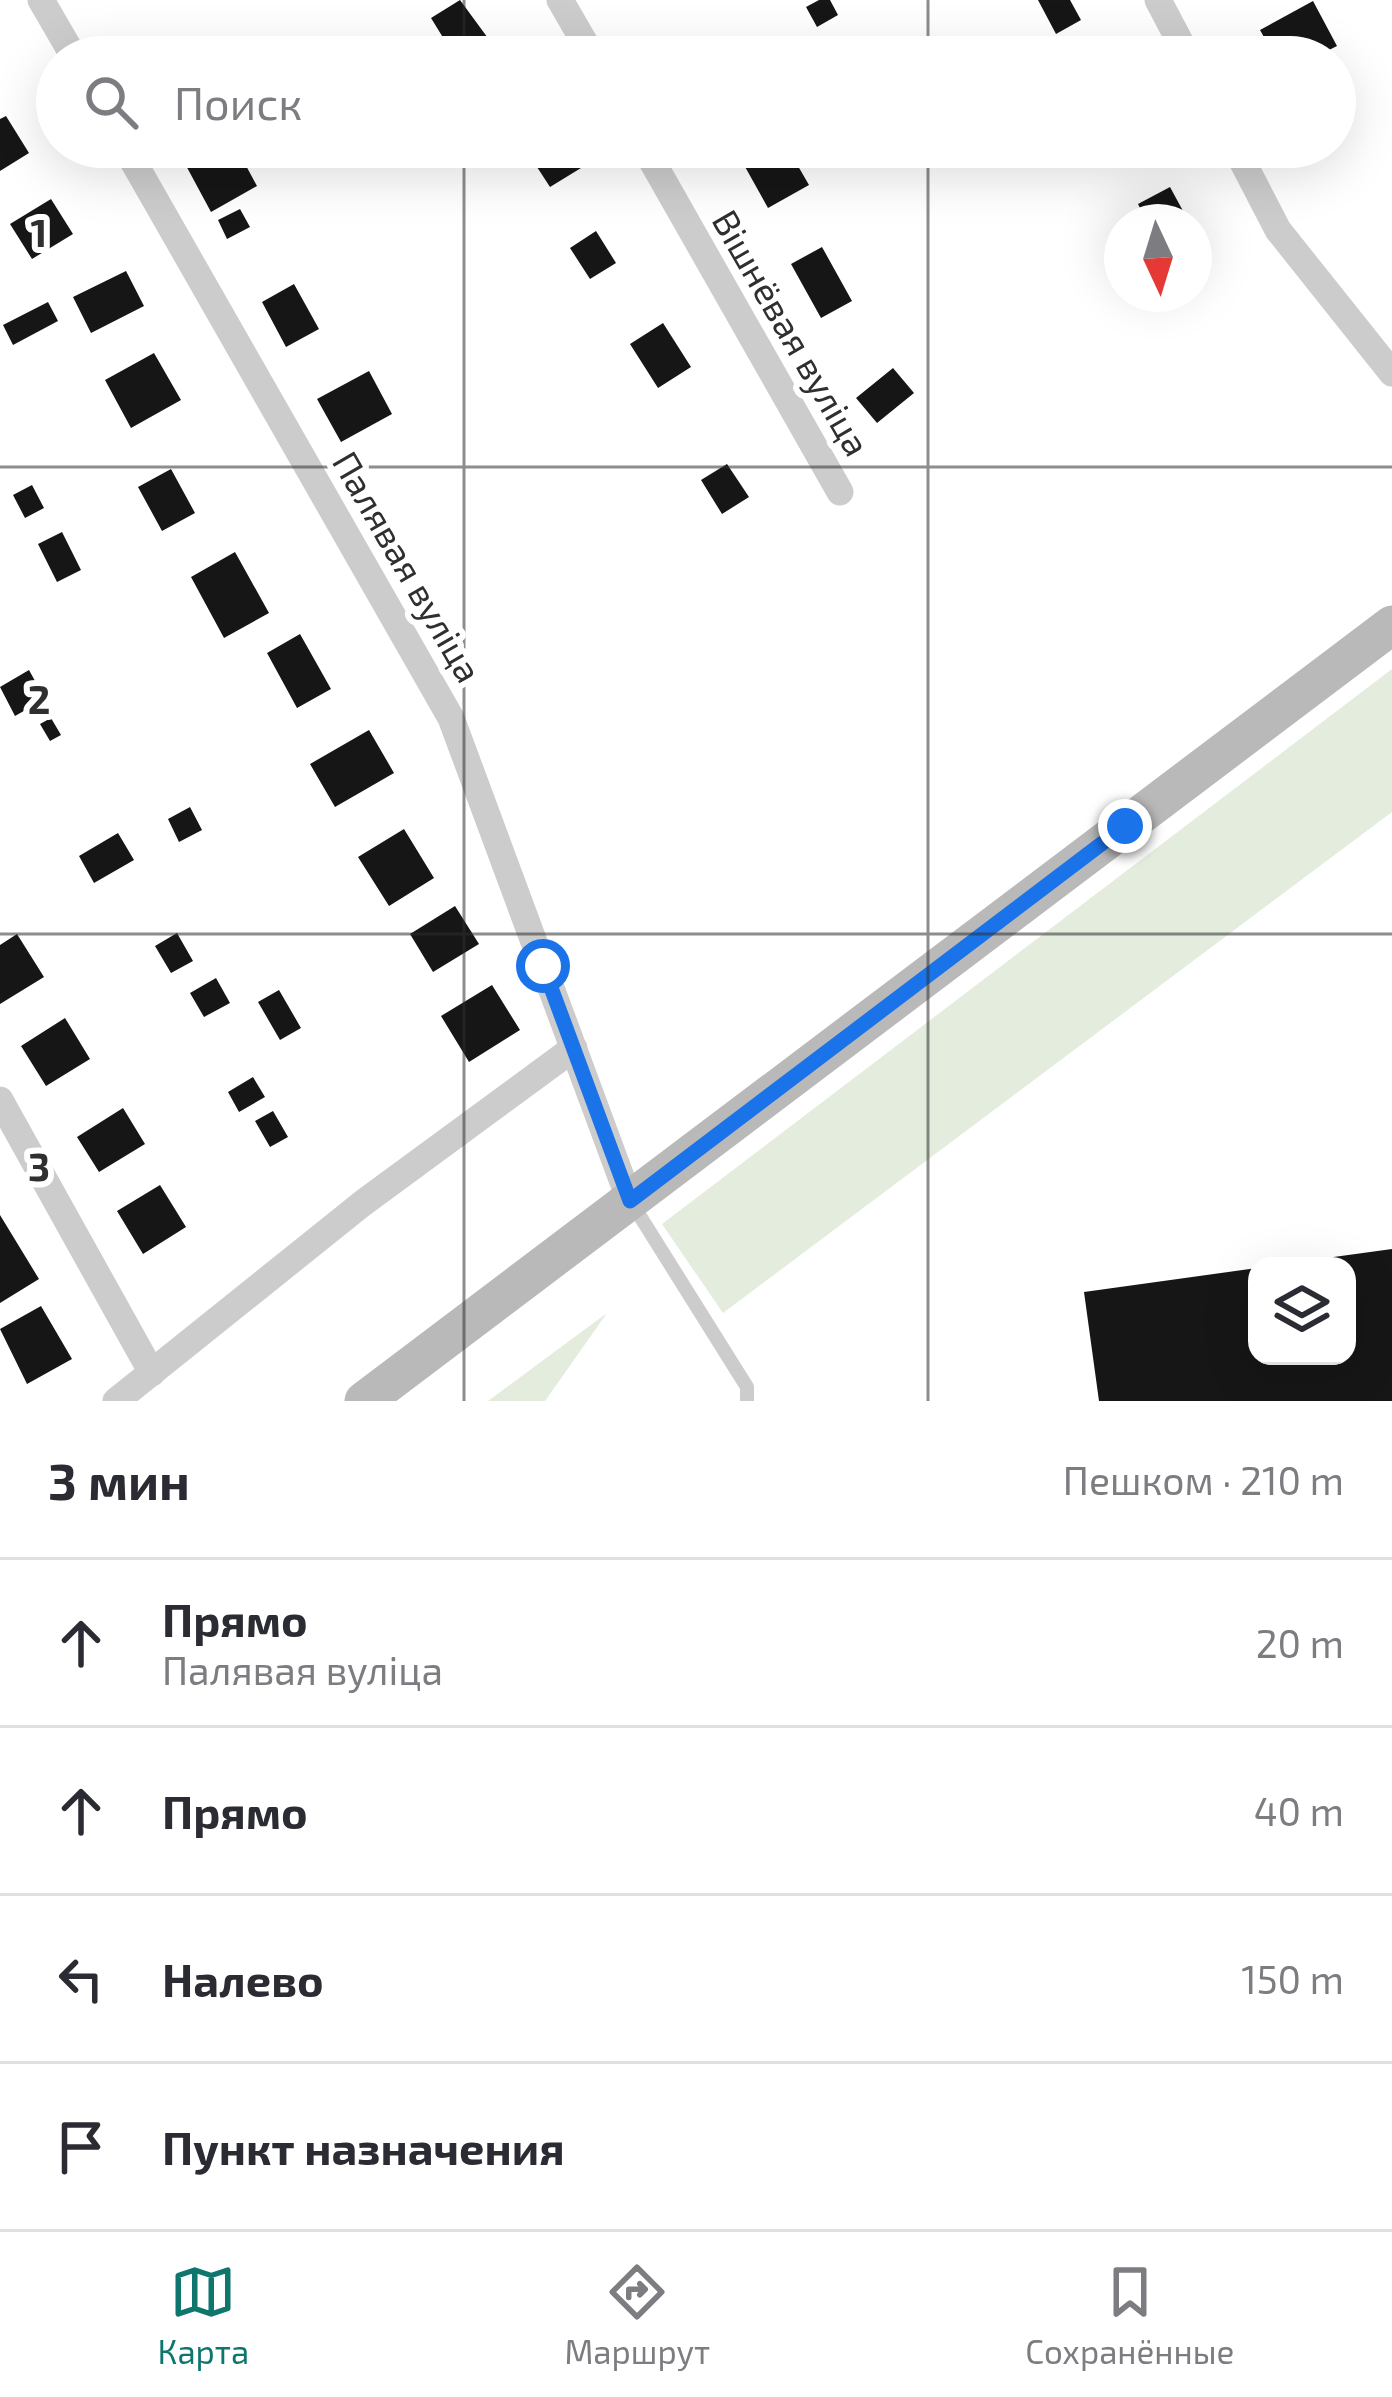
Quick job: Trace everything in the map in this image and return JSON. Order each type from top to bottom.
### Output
[{"type":"main road","points":[[364,1401],[1392,625]]},
{"type":"street","points":[[41,0],[62,36]]},
{"type":"street","points":[[560,0],[581,36]]},
{"type":"street","points":[[1158,0],[1177,36]]},
{"type":"street","name":"Палявая вуліца","points":[[137,168],[451,718],[630,1201]]},
{"type":"street","name":"Вішнёвая вуліца","points":[[656,168],[840,492]]},
{"type":"street","points":[[1246,168],[1278,230],[1392,373]]},
{"type":"street","points":[[116,1401],[363,1203],[574,1048]]},
{"type":"street","points":[[0,1100],[152,1373]]},
{"type":"lane","points":[[630,1201],[747,1387],[747,1401]]},
{"type":"green space","points":[[1392,669],[1392,812],[723,1313],[662,1224]]},
{"type":"green space","points":[[607,1313],[545,1401],[488,1401]]},
{"type":"building","points":[[460,0],[486,36],[442,36],[431,18]]},
{"type":"building","points":[[830,0],[838,15],[817,27],[806,7]]},
{"type":"building","points":[[1038,0],[1070,0],[1081,20],[1056,34]]},
{"type":"building","points":[[1313,1],[1332,36],[1263,36],[1260,30]]},
{"type":"building","points":[[6,116],[29,153],[0,171],[0,119]]},
{"type":"building","points":[[187,168],[247,168],[257,186],[211,212]]},
{"type":"building","points":[[538,168],[581,168],[550,187]]},
{"type":"building","points":[[746,168],[799,168],[809,185],[768,208]]},
{"type":"building","points":[[1170,187],[1179,204],[1138,204]]},
{"type":"building","points":[[51,199],[73,234],[32,259],[10,224]]},
{"type":"building","points":[[240,209],[250,227],[227,239],[218,220]]},
{"type":"building","points":[[596,231],[616,263],[590,279],[570,248]]},
{"type":"building","points":[[822,247],[852,301],[821,318],[791,264]]},
{"type":"building","points":[[126,271],[144,306],[91,333],[73,297]]},
{"type":"building","points":[[294,284],[319,329],[286,347],[262,302]]},
{"type":"building","points":[[48,302],[58,321],[13,345],[3,325]]},
{"type":"building","points":[[663,323],[691,367],[658,388],[630,344]]},
{"type":"building","points":[[154,353],[181,400],[131,428],[105,380]]},
{"type":"building","points":[[893,368],[914,393],[877,423],[856,398]]},
{"type":"building","points":[[369,371],[392,414],[341,442],[317,399]]},
{"type":"building","points":[[727,464],[749,497],[722,514],[701,480]]},
{"type":"building","points":[[171,469],[195,513],[162,531],[138,487]]},
{"type":"building","points":[[32,485],[44,508],[25,518],[13,495]]},
{"type":"building","points":[[62,532],[81,570],[57,582],[38,544]]},
{"type":"building","points":[[235,552],[269,613],[224,638],[191,577]]},
{"type":"building","points":[[300,634],[331,689],[297,708],[267,653]]},
{"type":"building","points":[[29,670],[45,699],[15,716],[0,687]]},
{"type":"building","points":[[51,718],[61,735],[50,741],[40,724]]},
{"type":"building","points":[[369,730],[394,773],[335,807],[310,764]]},
{"type":"building","points":[[190,807],[202,830],[179,842],[168,819]]},
{"type":"building","points":[[404,829],[434,878],[389,906],[358,857]]},
{"type":"building","points":[[118,833],[134,860],[94,883],[79,856]]},
{"type":"building","points":[[455,906],[479,944],[433,972],[410,934]]},
{"type":"building","points":[[177,933],[193,961],[171,973],[155,946]]},
{"type":"building","points":[[17,934],[44,977],[0,1004],[0,945]]},
{"type":"building","points":[[216,978],[230,1003],[204,1017],[190,993]]},
{"type":"building","points":[[492,985],[520,1030],[469,1062],[441,1016]]},
{"type":"building","points":[[279,990],[301,1028],[280,1040],[258,1002]]},
{"type":"building","points":[[65,1018],[90,1059],[46,1086],[21,1046]]},
{"type":"building","points":[[253,1077],[265,1097],[239,1112],[228,1092]]},
{"type":"building","points":[[123,1108],[145,1144],[99,1172],[77,1137]]},
{"type":"building","points":[[273,1111],[288,1137],[270,1147],[255,1121]]},
{"type":"building","points":[[160,1185],[186,1227],[143,1254],[117,1211]]},
{"type":"building","points":[[0,1215],[39,1279],[0,1303]]},
{"type":"building","points":[[1392,1249],[1392,1401],[1099,1401],[1084,1292],[1248,1269],[1248,1365],[1356,1365],[1356,1257],[1334,1257]]},
{"type":"building","points":[[41,1306],[72,1359],[27,1384],[0,1329]]},
{"type":"route","points":[[543,966],[630,1201],[1125,826]]}]
